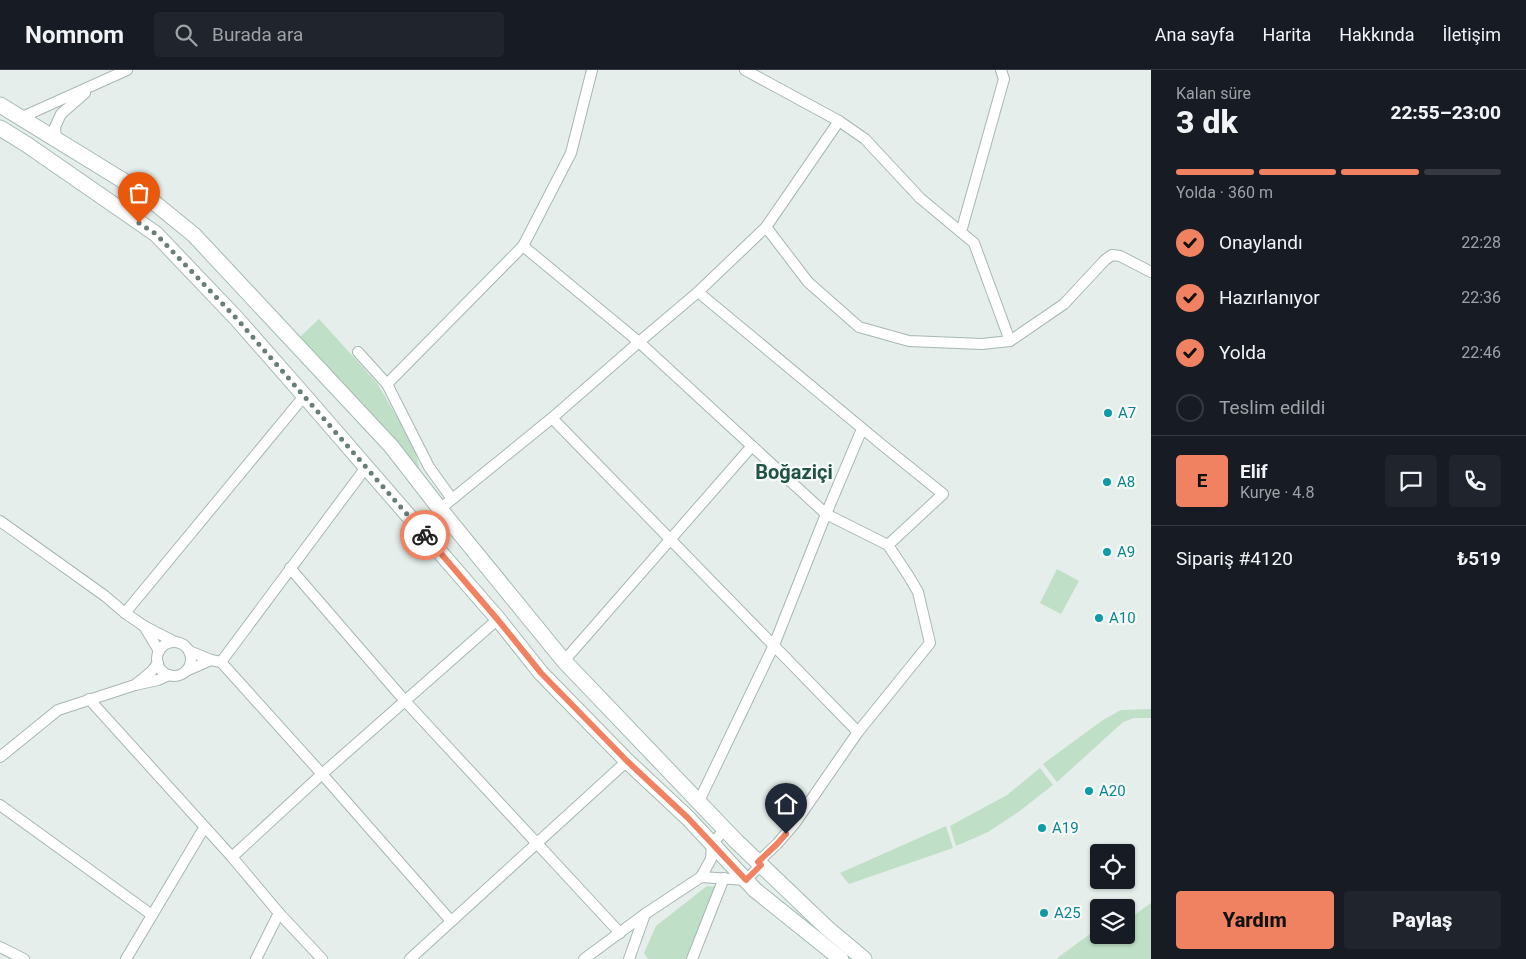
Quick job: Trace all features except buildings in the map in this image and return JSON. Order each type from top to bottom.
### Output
[{"type":"main road","points":[[0,105],[140,191],[194,235],[391,446],[564,661],[759,864],[827,928],[864,959]]},
{"type":"main road","points":[[0,128],[156,234],[237,319],[305,395],[498,620],[541,673],[627,761],[688,818],[755,890],[841,959]]},
{"type":"street","points":[[20,118],[127,70]]},
{"type":"street","points":[[387,384],[524,246],[571,153],[592,70]]},
{"type":"street","points":[[744,70],[865,139],[920,198],[974,243],[1010,341]]},
{"type":"street","points":[[961,232],[1004,79],[1001,70]]},
{"type":"street","points":[[56,140],[55,127],[62,114],[78,98],[103,80]]},
{"type":"street","points":[[440,509],[552,418],[698,292],[766,228],[838,122]]},
{"type":"street","points":[[766,228],[808,282],[859,327],[909,341],[982,344],[1010,341],[1064,304],[1105,260],[1112,255],[1120,256],[1151,272]]},
{"type":"street","points":[[524,246],[640,342],[826,514],[888,545],[918,592],[930,643],[858,732],[795,823],[746,880],[701,877]]},
{"type":"street","points":[[698,292],[943,494],[888,545]]},
{"type":"street","points":[[358,352],[387,384],[429,467],[452,499]]},
{"type":"street","points":[[125,613],[305,395]]},
{"type":"street","points":[[552,418],[858,732]]},
{"type":"street","points":[[699,801],[774,645],[862,429]]},
{"type":"street","points":[[564,661],[752,446]]},
{"type":"street","points":[[186,671],[216,661],[290,568],[367,466]]},
{"type":"street","points":[[0,521],[144,626],[175,642],[183,644],[189,651],[190,666],[181,675],[175,676],[163,672],[158,663],[159,651],[165,645],[175,642]]},
{"type":"street","points":[[290,568],[406,701],[620,933]]},
{"type":"street","points":[[232,857],[322,774],[498,620]]},
{"type":"street","points":[[144,626],[159,651]]},
{"type":"street","points":[[189,651],[216,661],[322,774],[451,921]]},
{"type":"street","points":[[135,685],[151,672],[158,663]]},
{"type":"street","points":[[0,757],[58,710],[135,685],[158,680],[168,675]]},
{"type":"street","points":[[89,699],[322,959]]},
{"type":"street","points":[[410,959],[536,842],[627,761]]},
{"type":"street","points":[[0,805],[152,915]]},
{"type":"street","points":[[126,959],[204,828]]},
{"type":"street","points":[[584,959],[645,914],[701,877],[710,859],[712,844],[725,829]]},
{"type":"street","points":[[692,959],[724,878]]},
{"type":"street","points":[[256,959],[280,913]]},
{"type":"street","points":[[633,956],[645,914]]},
{"type":"street","points":[[0,947],[24,959]]},
{"type":"green space","points":[[319,319],[377,383],[414,446],[420,471],[299,338]]},
{"type":"green space","points":[[1057,569],[1079,581],[1061,614],[1040,603]]},
{"type":"green space","points":[[1151,709],[1151,718],[1134,718],[1123,722],[1057,782],[1043,764],[1103,720],[1121,710]]},
{"type":"green space","points":[[1040,768],[1053,785],[1017,813],[988,832],[956,846],[950,826],[1007,795]]},
{"type":"green space","points":[[946,826],[953,848],[849,884],[840,873]]},
{"type":"green space","points":[[707,886],[716,887],[687,959],[648,959],[644,953],[656,926]]},
{"type":"green space","points":[[1151,903],[1151,959],[1056,959],[1090,934],[1090,944],[1135,944],[1135,915]]},
{"type":"way so far","points":[[139,223],[156,234],[237,319],[367,466],[425,535]]},
{"type":"place","name":"A7","points":[[1108,413]]},
{"type":"place","name":"A8","points":[[1107,482]]},
{"type":"place","name":"A9","points":[[1107,552]]},
{"type":"place","name":"A10","points":[[1099,618]]},
{"type":"place","name":"A20","points":[[1089,791]]},
{"type":"place","name":"A19","points":[[1042,828]]},
{"type":"place","name":"A25","points":[[1044,913]]},
{"type":"district","name":"Boğaziçi","points":[[794,472]]},
{"type":"route","points":[[425,535],[541,673],[627,761],[688,818],[746,880],[761,865],[758,862],[786,834]]}]
